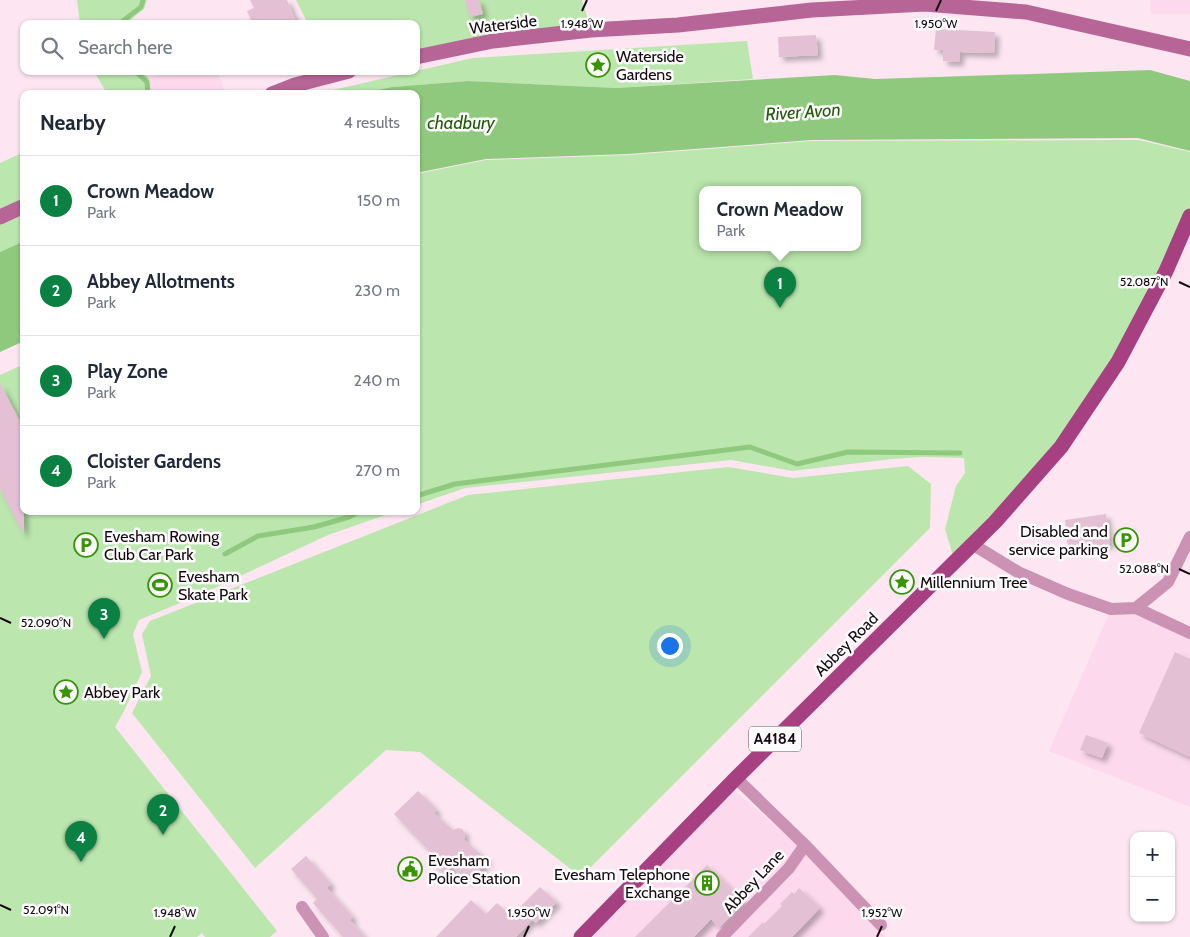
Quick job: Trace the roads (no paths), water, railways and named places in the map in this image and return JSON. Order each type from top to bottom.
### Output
[{"type":"main road","name":"Waterside","points":[[420,56],[493,41],[591,30],[678,25],[877,3],[925,4],[1026,12],[1190,49]]},
{"type":"main road","points":[[283,90],[334,75]]},
{"type":"main road","points":[[0,217],[20,208]]},
{"type":"main road","name":"Abbey Road","points":[[581,937],[736,778],[995,522],[1061,447],[1118,362],[1166,271],[1190,216]]},
{"type":"street","points":[[1136,608],[1168,582],[1190,537]]},
{"type":"street","points":[[972,544],[1018,572],[1068,594],[1111,609],[1136,608],[1190,633]]},
{"type":"street","name":"Abbey Lane","points":[[736,778],[805,845],[881,925]]},
{"type":"street","name":"Abbey Lane","points":[[722,937],[789,868],[805,845]]},
{"type":"street","points":[[302,907],[323,937]]},
{"type":"water","name":"chadbury","points":[[1150,70],[1190,81],[1190,151],[1138,138],[812,140],[628,154],[486,159],[420,172],[420,90],[377,90],[392,87],[468,81],[616,88],[835,75],[875,79]]},
{"type":"water","points":[[20,243],[20,343],[0,352],[0,252]]},
{"type":"waterway","points":[[124,20],[141,7],[143,0]]},
{"type":"waterway","points":[[139,75],[147,82],[148,90]]},
{"type":"waterway","points":[[420,495],[455,484],[750,447],[797,464],[848,452],[960,453]]},
{"type":"waterway","points":[[225,554],[258,536],[314,527],[353,515]]},
{"type":"place","name":"Waterside Gardens","points":[[598,65]]},
{"type":"place","name":"Crown Meadow","points":[[780,308]]},
{"type":"place","name":"Disabled and service parking","points":[[1126,540]]},
{"type":"place","name":"Evesham Rowing Club Car Park","points":[[86,545]]},
{"type":"place","name":"Millennium Tree","points":[[902,582]]},
{"type":"place","name":"Evesham Skate Park","points":[[160,585]]},
{"type":"place","name":"Play Zone","points":[[104,639]]},
{"type":"place","name":"Abbey Park","points":[[66,692]]},
{"type":"place","name":"Abbey Allotments","points":[[163,835]]},
{"type":"place","name":"Cloister Gardens","points":[[81,862]]},
{"type":"place","name":"Evesham Police Station","points":[[410,869]]},
{"type":"place","name":"Evesham Telephone Exchange","points":[[707,883]]},
{"type":"water label","name":"River Avon","points":[[803,112]]}]
